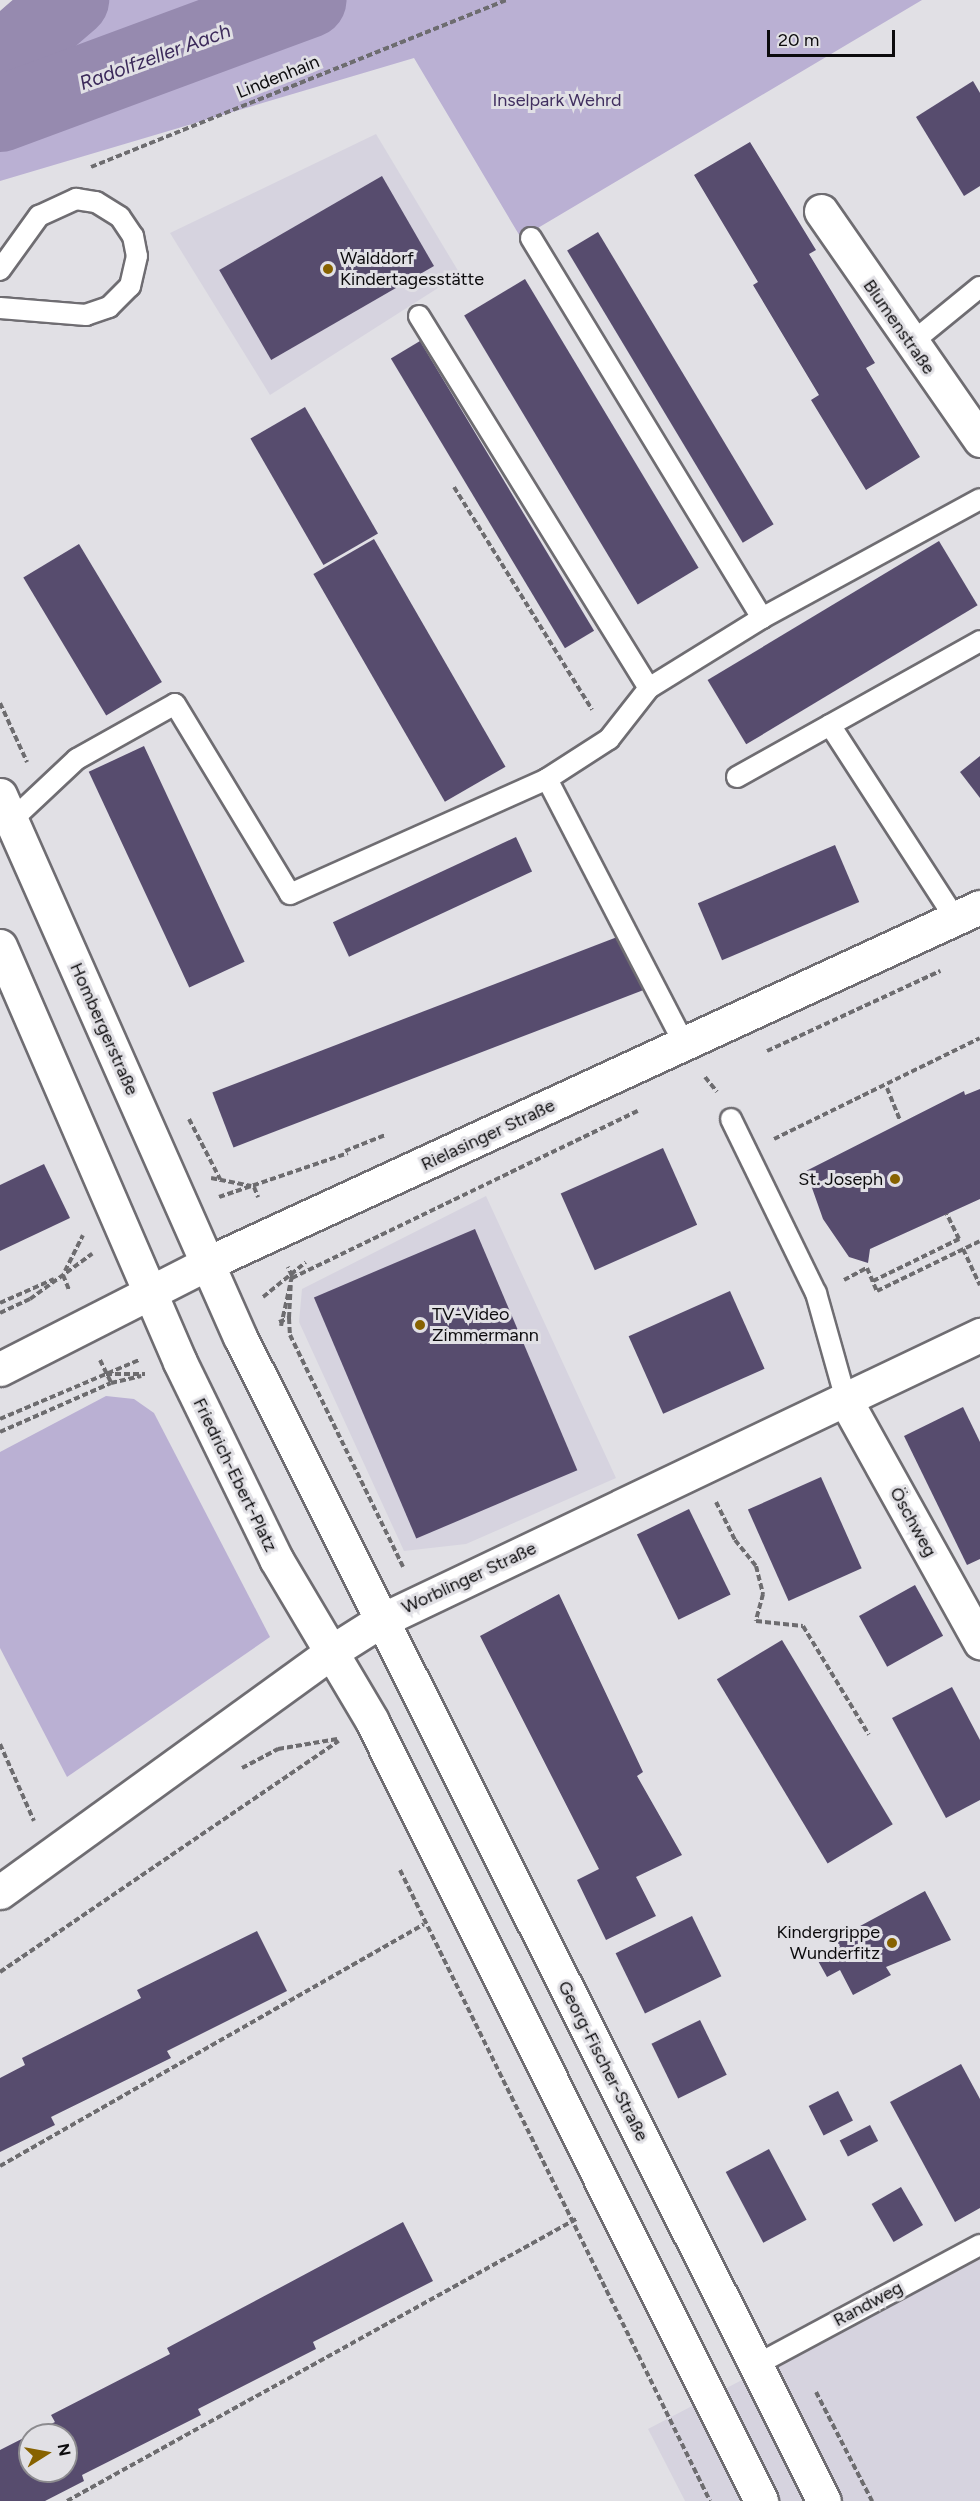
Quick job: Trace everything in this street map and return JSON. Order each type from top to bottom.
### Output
[{"type":"main road","name":"Blumenstraße","points":[[821,211],[910,344],[980,440]]},
{"type":"main road","name":"Hombergerstraße","points":[[6,807],[208,1263]]},
{"type":"main road","name":"Rielasinger Straße","points":[[0,1369],[208,1263],[968,914]]},
{"type":"main road","points":[[0,946],[151,1291]]},
{"type":"main road","points":[[208,1263],[240,1336],[380,1621]]},
{"type":"main road","name":"Friedrich-Ebert-Platz","points":[[151,1291],[276,1559],[331,1652]]},
{"type":"main road","name":"Worblinger Straße","points":[[0,1892],[55,1855],[331,1652],[380,1621],[435,1591],[701,1472],[847,1403],[980,1335]]},
{"type":"main road","name":"Öschweg","points":[[847,1403],[980,1642]]},
{"type":"main road","name":"Georg-Fischer-Straße","points":[[380,1621],[824,2501]]},
{"type":"main road","points":[[331,1652],[372,1721],[761,2501]]},
{"type":"lane","points":[[0,270],[39,216],[76,200],[96,202],[120,216],[133,236],[137,256],[130,286],[109,307],[86,315],[0,308]]},
{"type":"lane","points":[[531,238],[762,618]]},
{"type":"lane","points":[[910,344],[980,287]]},
{"type":"lane","points":[[419,316],[649,688]]},
{"type":"lane","points":[[6,807],[77,759],[175,704],[290,894],[547,779],[609,739],[649,688],[762,618],[980,499]]},
{"type":"lane","points":[[737,777],[980,641]]},
{"type":"lane","points":[[830,725],[968,914]]},
{"type":"lane","points":[[547,779],[684,1043]]},
{"type":"lane","points":[[731,1119],[816,1293],[847,1403]]},
{"type":"lane","name":"Randweg","points":[[756,2365],[980,2245]]},
{"type":"path","name":"Lindenhain","points":[[81,171],[507,0]]},
{"type":"path","points":[[454,487],[609,739]]},
{"type":"path","points":[[761,1054],[943,969]]},
{"type":"path","points":[[746,1151],[887,1088],[980,1038]]},
{"type":"path","points":[[696,1083],[717,1073]]},
{"type":"path","points":[[887,1088],[900,1121]]},
{"type":"path","points":[[240,1336],[289,1318],[292,1276],[642,1109]]},
{"type":"path","points":[[220,1179],[254,1186]]},
{"type":"path","points":[[873,1281],[959,1239],[947,1214]]},
{"type":"path","points":[[0,1313],[63,1275],[84,1232]]},
{"type":"path","points":[[816,1293],[867,1268],[878,1291],[980,1241]]},
{"type":"path","points":[[963,1249],[980,1285]]},
{"type":"path","points":[[0,1303],[63,1275]]},
{"type":"path","points":[[106,1374],[111,1383]]},
{"type":"path","points":[[0,1419],[106,1374],[152,1374],[111,1383],[0,1432]]},
{"type":"path","points":[[701,1472],[735,1540],[756,1566],[763,1594],[756,1621],[803,1626],[869,1736]]},
{"type":"path","points":[[338,1729],[347,1749]]},
{"type":"path","points":[[0,1744],[55,1855]]},
{"type":"path","points":[[0,1972],[333,1745]]},
{"type":"path","points":[[396,1861],[423,1924],[568,2222],[710,2501]]},
{"type":"path","points":[[0,2166],[423,1924],[465,1909]]},
{"type":"path","points":[[68,2501],[568,2222],[611,2204]]},
{"type":"shaded area","points":[[376,134],[460,274],[270,395],[170,233]]},
{"type":"shaded area","points":[[486,1196],[616,1478],[466,1544],[404,1551],[299,1322],[302,1289]]},
{"type":"shaded area","points":[[980,2256],[980,2501],[685,2501],[648,2429]]},
{"type":"green space","name":"Inselpark Wehrd","points":[[71,0],[922,0],[521,238],[414,58],[0,181],[0,61]]},
{"type":"green space","points":[[106,1396],[134,1399],[154,1413],[270,1637],[67,1777],[0,1648],[0,1452]]},
{"type":"building","points":[[973,81],[980,93],[980,186],[964,196],[916,117]]},
{"type":"building","points":[[750,142],[816,250],[809,254],[875,363],[866,368],[920,457],[866,490],[811,400],[819,395],[753,285],[758,282],[694,175]]},
{"type":"building","name":"Walddorf Kindertagesstätte","points":[[382,176],[434,266],[271,360],[219,270]]},
{"type":"building","points":[[598,232],[774,524],[743,543],[567,251]]},
{"type":"building","points":[[525,279],[699,568],[638,604],[464,316]]},
{"type":"building","points":[[420,341],[594,631],[565,648],[391,359]]},
{"type":"building","points":[[305,407],[378,533],[323,565],[250,438]]},
{"type":"building","points":[[374,539],[506,767],[445,802],[313,574]]},
{"type":"building","points":[[939,541],[978,605],[746,744],[708,680]]},
{"type":"building","points":[[79,544],[162,682],[106,715],[23,577]]},
{"type":"building","points":[[144,746],[245,962],[189,987],[89,772]]},
{"type":"building","points":[[980,756],[980,798],[960,772]]},
{"type":"building","points":[[516,837],[532,871],[349,957],[333,922]]},
{"type":"building","points":[[835,845],[859,902],[722,960],[698,903]]},
{"type":"building","points":[[625,934],[646,989],[234,1147],[212,1092]]},
{"type":"building","name":"St. Joseph","points":[[980,1089],[980,1199],[870,1249],[868,1263],[849,1257],[823,1219],[806,1171],[964,1091],[965,1095]]},
{"type":"building","points":[[663,1148],[697,1225],[595,1270],[561,1194]]},
{"type":"building","points":[[44,1164],[70,1218],[0,1251],[0,1185]]},
{"type":"building","points":[[475,1229],[577,1470],[416,1539],[314,1297]]},
{"type":"building","points":[[730,1291],[765,1369],[663,1414],[629,1336]]},
{"type":"building","points":[[963,1407],[980,1442],[980,1559],[967,1565],[904,1436]]},
{"type":"building","points":[[821,1477],[862,1568],[789,1601],[748,1510]]},
{"type":"building","points":[[689,1509],[731,1594],[679,1620],[637,1534]]},
{"type":"building","points":[[915,1585],[943,1636],[887,1667],[859,1616]]},
{"type":"building","points":[[559,1594],[643,1772],[637,1776],[682,1855],[636,1877],[656,1916],[606,1940],[577,1880],[599,1869],[480,1636]]},
{"type":"building","points":[[782,1640],[893,1824],[828,1863],[717,1679]]},
{"type":"building","points":[[952,1687],[980,1740],[980,1800],[946,1818],[892,1718]]},
{"type":"building","name":"Kindergrippe Wunderfitz","points":[[925,1891],[951,1940],[886,1967],[891,1975],[853,1995],[840,1970],[827,1977],[817,1959],[840,1947],[836,1939]]},
{"type":"building","points":[[692,1916],[721,1976],[645,2013],[616,1953]]},
{"type":"building","points":[[257,1931],[287,1991],[167,2051],[171,2058],[51,2117],[55,2125],[0,2152],[0,2078],[25,2065],[22,2058],[141,1998],[137,1990]]},
{"type":"building","points":[[700,2020],[727,2075],[678,2098],[651,2044]]},
{"type":"building","points":[[961,2064],[980,2099],[980,2208],[955,2222],[890,2102]]},
{"type":"building","points":[[838,2091],[853,2120],[824,2135],[809,2106]]},
{"type":"building","points":[[870,2125],[878,2141],[848,2156],[840,2140]]},
{"type":"building","points":[[769,2149],[807,2220],[763,2243],[726,2172]]},
{"type":"building","points":[[901,2187],[923,2225],[894,2242],[872,2204]]},
{"type":"building","points":[[403,2222],[433,2281],[313,2342],[316,2349],[198,2409],[201,2415],[82,2475],[84,2481],[45,2501],[0,2501],[0,2450],[18,2441],[18,2483],[78,2483],[78,2423],[53,2423],[55,2422],[51,2415],[170,2354],[167,2348]]},
{"type":"waterway","name":"Radolfzeller Aach","points":[[0,61],[71,0]]},
{"type":"waterway","name":"Radolfzeller Aach","points":[[0,114],[309,0]]},
{"type":"place","name":"Walddorf Kindertagesstätte","points":[[328,269]]},
{"type":"place","name":"St. Joseph","points":[[895,1179]]},
{"type":"place","name":"TV-Video Zimmermann","points":[[420,1325]]},
{"type":"place","name":"Kindergrippe Wunderfitz","points":[[892,1943]]}]
